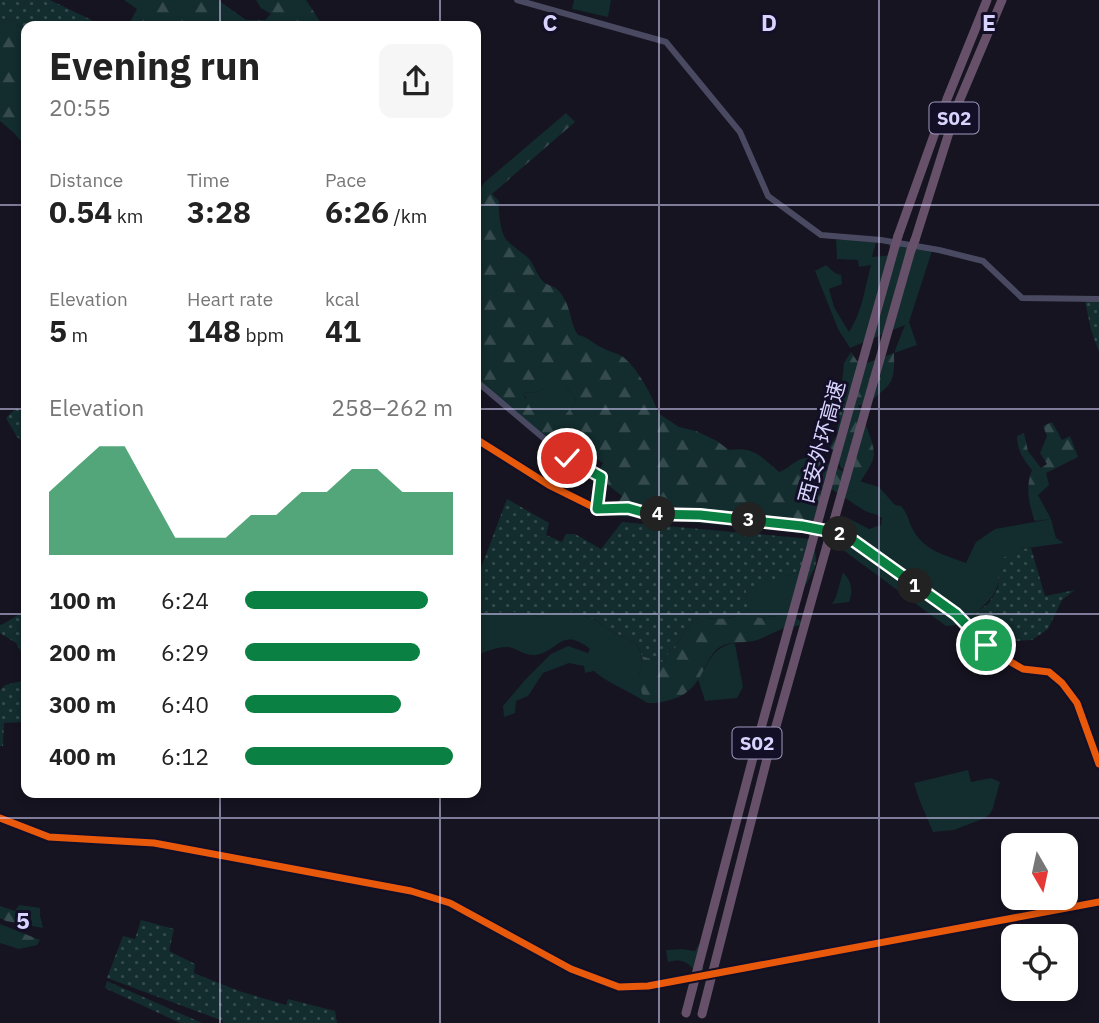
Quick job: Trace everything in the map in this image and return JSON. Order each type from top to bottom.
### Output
[{"type":"highway","name":"西安外环高速","points":[[685,1018],[755,750],[896,241],[947,99],[987,0]]},
{"type":"highway","name":"西安外环高速","points":[[701,1018],[769,751],[913,245],[958,104],[1002,0]]},
{"type":"street","points":[[517,0],[544,4],[666,42],[740,132],[768,196],[821,235],[881,240],[983,261],[1022,298],[1099,299]]},
{"type":"street","points":[[481,385],[567,458],[601,477],[597,509]]},
{"type":"street","points":[[481,442],[549,485],[597,509],[628,508],[649,514],[700,515],[802,526],[838,533],[854,541],[956,614],[986,645],[1002,657],[1023,669],[1049,673],[1062,683],[1077,703],[1099,764]]},
{"type":"street","points":[[0,818],[49,837],[154,843],[411,891],[450,904],[571,969],[619,987],[648,986],[1099,902]]},
{"type":"green space","points":[[0,0],[50,0],[94,21],[21,21],[21,28],[13,21],[0,18]]},
{"type":"green space","points":[[124,0],[218,0],[246,20],[265,20],[271,14],[261,8],[256,0],[306,0],[320,21],[131,21],[137,9]]},
{"type":"green space","points":[[574,0],[611,0],[608,17],[572,9]]},
{"type":"green space","points":[[0,18],[13,21],[21,28],[21,141],[0,121]]},
{"type":"green space","points":[[566,113],[575,122],[492,194],[499,201],[505,238],[530,260],[543,281],[562,295],[578,335],[628,361],[649,391],[658,413],[679,427],[696,431],[729,450],[752,451],[779,472],[799,460],[812,458],[824,461],[847,474],[840,466],[836,451],[829,448],[837,435],[844,363],[851,352],[857,361],[867,363],[894,353],[893,374],[889,384],[868,406],[858,405],[874,455],[856,491],[842,496],[824,484],[811,533],[610,515],[622,496],[596,476],[603,463],[594,457],[587,470],[578,465],[481,386],[481,188]],"holes":[[[546,387],[566,387],[577,400],[558,424],[540,410],[532,408],[532,402],[525,398],[523,393],[537,392]]]},
{"type":"green space","points":[[886,238],[919,245],[932,251],[909,322],[917,345],[894,353],[905,325],[850,348],[838,329],[815,271],[826,265],[841,275],[842,284],[829,289],[834,307],[849,332],[860,308],[871,265],[859,267],[858,260],[837,259],[836,240],[877,239],[872,257],[893,255]]},
{"type":"green space","points":[[1085,301],[1099,301],[1099,352],[1091,330]]},
{"type":"green space","points":[[546,387],[566,387],[577,400],[558,425],[540,410],[532,408],[523,393],[537,392]]},
{"type":"green space","points":[[16,408],[21,411],[21,441],[17,437],[6,418]]},
{"type":"green space","points":[[1052,422],[1062,440],[1070,436],[1078,457],[1046,473],[1049,485],[1038,495],[1051,519],[1035,521],[1029,496],[1032,470],[1021,454],[1017,436],[1024,433],[1028,451],[1041,468],[1047,464],[1040,453],[1047,436],[1043,426]]},
{"type":"green space","points":[[859,481],[879,487],[895,505],[901,506],[921,541],[942,554],[966,563],[976,542],[995,529],[1051,519],[1056,538],[1064,543],[1021,549],[999,567],[999,579],[994,595],[968,624],[946,626],[839,547],[851,521],[846,517],[869,529],[881,525],[882,518],[878,515],[865,511],[842,496],[856,491]]},
{"type":"green space","points":[[507,499],[549,523],[546,535],[562,542],[566,534],[575,534],[601,549],[622,522],[811,539],[816,554],[814,570],[779,577],[746,590],[747,608],[740,615],[698,618],[685,630],[663,662],[642,656],[633,642],[596,620],[565,610],[553,611],[540,617],[524,612],[481,613],[481,568]]},
{"type":"green space","points":[[1031,548],[1045,596],[1075,590],[1062,600],[1048,629],[1032,640],[1014,641],[968,624],[979,610],[989,603],[998,588],[999,567],[1003,558],[1021,549]]},
{"type":"green space","points":[[814,569],[807,583],[796,594],[790,614],[805,624],[782,629],[777,616],[758,618],[747,609],[746,590],[769,579]]},
{"type":"green space","points":[[843,572],[851,586],[849,602],[832,604],[836,597]]},
{"type":"green space","points":[[747,609],[759,618],[778,616],[782,629],[757,640],[720,647],[711,656],[690,690],[678,697],[652,703],[652,699],[642,694],[639,676],[642,656],[663,662],[685,630],[698,618],[731,618]]},
{"type":"green space","points":[[565,610],[596,620],[633,642],[643,660],[639,676],[652,703],[647,703],[594,671],[585,673],[584,666],[569,663],[543,673],[528,696],[516,701],[515,713],[504,717],[503,706],[551,654],[568,646],[588,653],[590,649],[573,640],[566,640],[535,655],[505,647],[481,653],[481,613],[524,612],[540,617],[553,611]]},
{"type":"green space","points":[[21,613],[21,652],[16,643],[0,633],[0,625]]},
{"type":"green space","points":[[733,643],[743,687],[737,698],[705,701],[698,679],[711,657],[719,649]]},
{"type":"green space","points":[[21,681],[21,722],[4,723],[3,746],[0,746],[0,690],[5,685]]},
{"type":"green space","points":[[968,770],[971,782],[991,778],[1000,782],[990,814],[954,830],[933,832],[914,783]]},
{"type":"green space","points":[[19,905],[40,908],[43,928],[0,918],[0,906],[15,911]]},
{"type":"green space","points":[[141,920],[174,929],[169,951],[195,964],[194,973],[239,991],[286,1005],[288,999],[335,1011],[337,1023],[222,1023],[223,1021],[107,978],[123,936],[135,939]]},
{"type":"green space","points":[[0,924],[40,940],[37,945],[19,949],[0,943]]},
{"type":"green space","points":[[699,944],[705,976],[691,977],[693,969],[685,962],[668,962],[666,950],[695,951]]},
{"type":"green space","points":[[107,981],[202,1023],[180,1023],[105,988]]},
{"type":"cycle path","points":[[481,442],[549,485],[597,509],[628,508],[649,514],[700,515],[802,526],[838,533],[854,541],[956,614],[986,645],[1002,657],[1023,669],[1049,672],[1062,683],[1077,703],[1099,764]]},
{"type":"cycle path","points":[[0,818],[49,837],[154,843],[411,891],[450,903],[571,969],[619,987],[648,986],[1099,902]]},
{"type":"route","points":[[567,458],[601,477],[597,509],[628,508],[649,514],[700,515],[802,526],[838,533],[854,541],[956,614],[986,645]]}]
